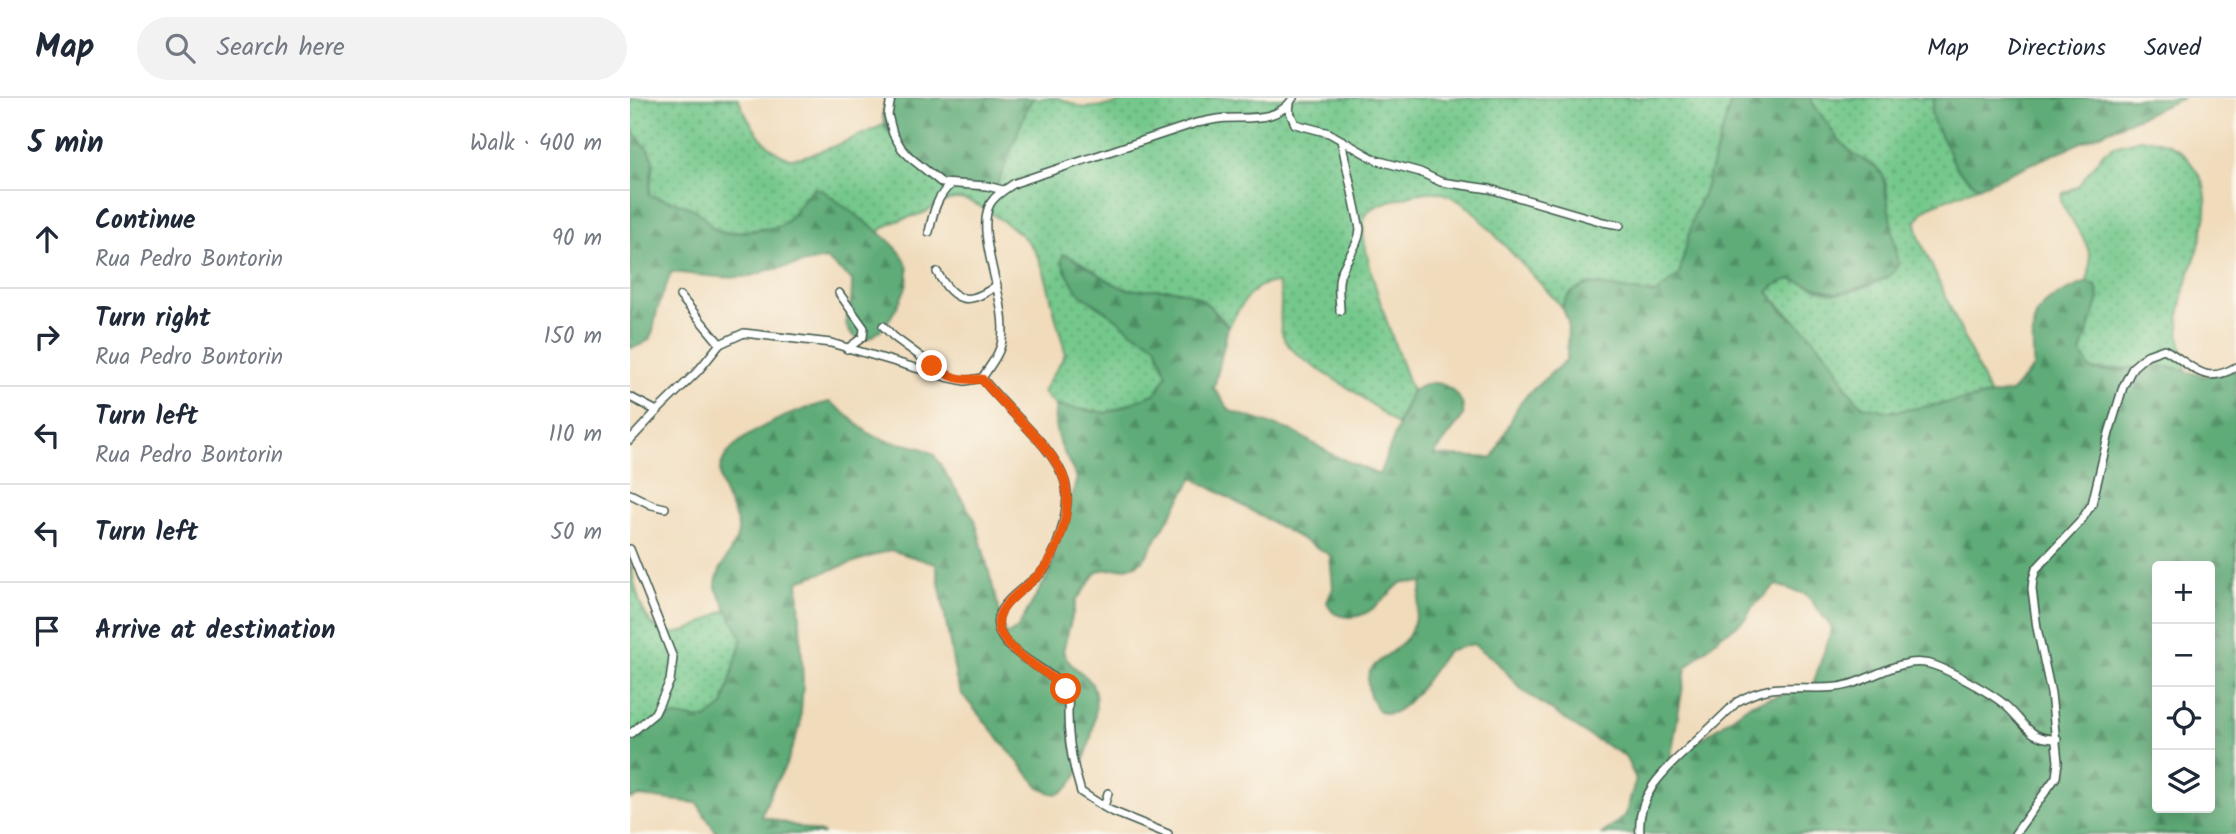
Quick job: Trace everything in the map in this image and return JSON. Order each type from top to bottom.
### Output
[{"type":"street","points":[[891,98],[888,116],[893,134],[902,149],[942,183],[987,186],[1003,190]]},
{"type":"street","points":[[1291,101],[1289,110],[1295,124],[1329,133],[1376,160],[1420,172],[1441,183],[1490,189],[1620,225]]},
{"type":"street","points":[[630,440],[698,371],[720,344],[744,333],[831,343],[965,381],[982,379],[996,358],[1002,340],[1003,315],[986,218],[989,206],[1003,190],[1015,183],[1196,123],[1218,119],[1261,118],[1275,113],[1291,101]]},
{"type":"street","points":[[1340,311],[1340,277],[1360,240],[1341,140]]},
{"type":"street","points":[[929,232],[935,206],[951,184]]},
{"type":"street","points":[[937,272],[953,293],[966,300],[975,298],[997,285]]},
{"type":"street","points":[[839,293],[864,328],[863,337],[847,349]]},
{"type":"street","points":[[680,296],[720,344]]},
{"type":"street","points":[[883,326],[932,366],[953,378]]},
{"type":"street","points":[[2015,834],[2056,777],[2059,762],[2051,693],[2032,589],[2036,569],[2080,522],[2092,504],[2109,433],[2133,367],[2147,355],[2164,349],[2197,372],[2208,375],[2236,367]]},
{"type":"street","points":[[982,379],[1042,443],[1058,465],[1066,492],[1065,512],[1054,553],[1043,570],[1003,607],[998,617],[999,630],[1004,640],[1017,652],[1066,689],[1068,728],[1081,792],[1104,807],[1168,834]]},
{"type":"street","points":[[630,397],[657,411]]},
{"type":"street","points":[[630,494],[665,508]]},
{"type":"street","points":[[630,549],[673,658],[670,681],[655,713],[630,734]]},
{"type":"street","points":[[1640,834],[1639,815],[1647,793],[1662,773],[1737,702],[1763,689],[1840,687],[1896,666],[1930,664],[1991,695],[2005,705],[2028,730],[2043,739],[2056,739]]},
{"type":"street","points":[[1104,807],[1108,793]]},
{"type":"green space","points":[[630,98],[738,98],[752,125],[766,143],[791,158],[824,150],[884,125],[900,144],[1020,124],[1033,98],[1058,98],[1084,108],[1114,105],[1127,98],[1732,98],[1705,189],[1694,214],[1680,275],[1655,294],[1592,284],[1574,292],[1562,307],[1471,209],[1454,198],[1438,192],[1422,192],[1372,209],[1365,217],[1363,230],[1366,250],[1389,329],[1412,391],[1397,425],[1355,392],[1304,360],[1287,344],[1281,330],[1281,296],[1277,283],[1268,283],[1254,291],[1228,327],[1205,302],[1188,293],[1167,289],[1125,288],[1063,255],[1066,272],[1084,297],[1156,345],[1167,375],[1157,393],[1107,413],[1056,406],[1043,393],[1065,353],[1062,341],[1041,264],[1030,244],[1010,226],[976,204],[952,199],[926,212],[894,222],[878,233],[822,190],[804,196],[796,211],[780,227],[723,233],[711,227],[706,219],[649,195],[653,161],[649,151],[630,129]]},
{"type":"green space","points":[[886,98],[1033,98],[998,183],[990,190],[978,192],[957,187],[939,178],[901,145],[884,122]]},
{"type":"green space","points":[[1732,98],[1812,98],[1812,102],[1838,139],[1853,154],[1876,167],[1883,175],[1898,264],[1894,272],[1886,278],[1849,291],[1836,293],[1791,279],[1768,292],[1835,364],[1846,387],[1862,406],[1893,412],[2011,392],[2033,368],[2033,333],[2037,314],[2055,297],[2087,282],[2096,286],[2099,298],[2081,353],[2091,370],[2160,366],[2203,376],[2236,370],[2236,834],[1602,834],[1625,816],[1636,779],[1625,756],[1586,734],[1522,690],[1495,660],[1473,644],[1447,651],[1422,686],[1400,709],[1389,714],[1379,711],[1370,695],[1369,674],[1373,667],[1409,635],[1423,583],[1402,582],[1375,607],[1360,616],[1336,614],[1327,602],[1333,588],[1330,555],[1193,478],[1145,558],[1129,567],[1098,571],[1076,601],[1063,651],[1092,685],[1096,699],[1095,713],[1085,758],[1072,783],[1061,793],[1052,793],[1039,787],[961,693],[956,679],[936,564],[890,550],[798,581],[803,683],[800,726],[785,767],[761,816],[824,834],[717,834],[697,803],[639,796],[630,799],[630,742],[672,716],[706,719],[723,706],[742,639],[716,588],[719,572],[738,535],[737,521],[722,486],[720,471],[724,458],[734,446],[748,435],[783,417],[830,402],[870,434],[934,455],[975,520],[1006,636],[1017,629],[1051,570],[1077,478],[1057,434],[1056,406],[1107,413],[1156,393],[1167,375],[1156,345],[1130,330],[1076,289],[1066,272],[1062,261],[1063,254],[1121,287],[1133,290],[1178,290],[1205,302],[1228,327],[1214,388],[1230,411],[1292,431],[1335,456],[1379,475],[1412,391],[1432,383],[1450,388],[1459,398],[1463,409],[1462,418],[1434,455],[1493,458],[1518,406],[1567,359],[1568,321],[1562,307],[1566,298],[1577,289],[1592,284],[1655,294],[1679,275],[1694,214],[1705,189]],"holes":[[[1776,585],[1806,594],[1832,628],[1812,687],[1752,703],[1670,762],[1686,668],[1722,634],[1746,618],[1752,607]]]},
{"type":"green space","points":[[1812,98],[1934,98],[1931,113],[1933,121],[1959,171],[1978,187],[1932,205],[1922,212],[1916,223],[1920,240],[1990,395],[1907,410],[1876,410],[1864,406],[1850,393],[1826,353],[1768,292],[1785,280],[1802,282],[1829,292],[1857,290],[1886,278],[1897,253],[1886,183],[1876,167],[1853,154],[1838,139],[1812,102]]},
{"type":"green space","points":[[1934,98],[2183,98],[1978,187],[1959,171],[1933,121],[1931,113]]},
{"type":"green space","points":[[630,129],[649,151],[653,161],[649,195],[690,207],[719,232],[744,232],[782,225],[814,188],[832,197],[883,235],[905,260],[907,282],[889,319],[875,335],[867,339],[850,333],[846,321],[852,280],[826,259],[745,277],[671,272],[649,340],[630,348]]},
{"type":"green space","points":[[2140,139],[2155,140],[2175,147],[2191,163],[2204,186],[2206,202],[2202,234],[2179,319],[2186,371],[2160,366],[2091,370],[2081,353],[2099,298],[2096,286],[2087,282],[2090,269],[2088,248],[2061,202],[2062,194],[2078,186],[2104,152],[2114,146]]},
{"type":"green space","points":[[630,558],[637,594],[655,627],[665,632],[678,633],[728,609],[742,638],[723,706],[706,719],[672,716],[630,742]]},
{"type":"route","points":[[932,366],[953,378],[965,381],[982,379],[1042,443],[1062,474],[1067,500],[1054,553],[1043,570],[1003,607],[998,617],[999,630],[1004,640],[1066,689]]}]
